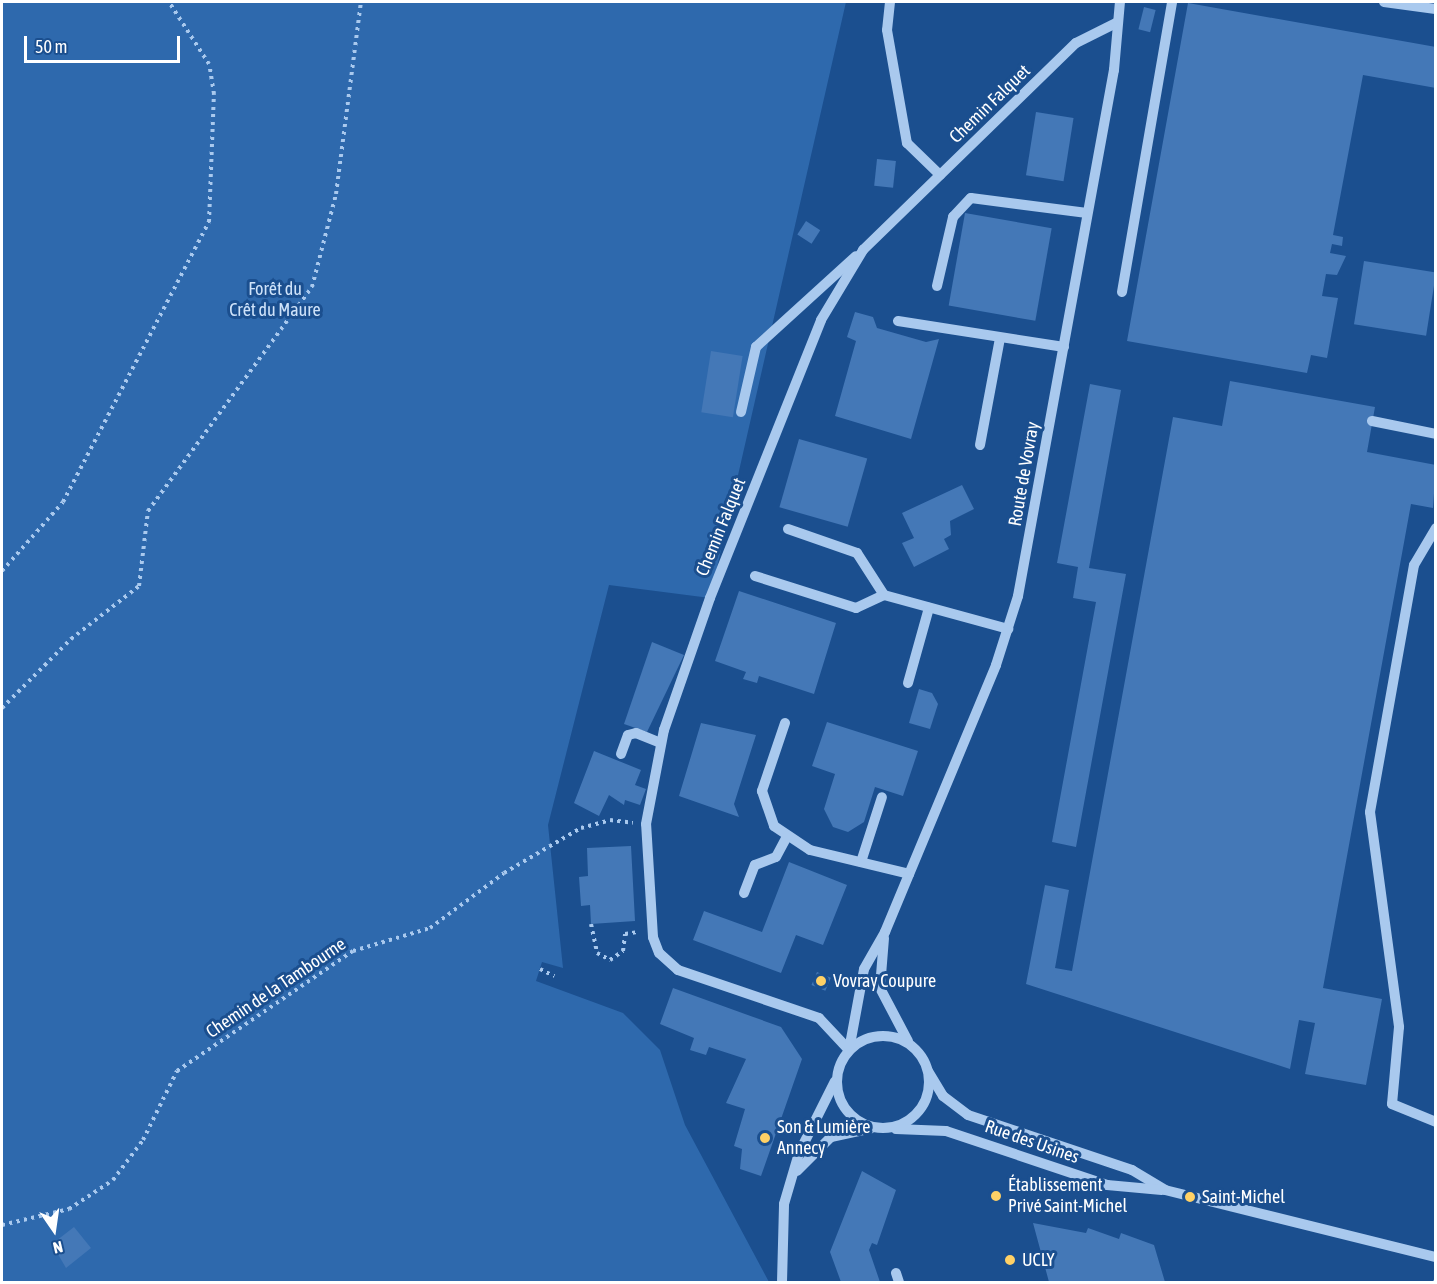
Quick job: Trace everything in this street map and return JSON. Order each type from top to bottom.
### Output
[{"type":"street","points":[[890,2],[887,30],[907,143],[940,176]]},
{"type":"street","name":"Route de Vovray","points":[[849,1050],[864,969],[885,932],[1008,629],[1064,347],[1120,2]]},
{"type":"street","points":[[1122,292],[1172,2]]},
{"type":"street","points":[[1384,2],[1436,9]]},
{"type":"street","name":"Chemin Falquet","points":[[849,1050],[819,1018],[678,970],[662,958],[653,937],[646,824],[662,743],[710,598],[821,320],[863,250],[1076,43],[1118,22]]},
{"type":"street","points":[[937,286],[953,217],[971,198],[1087,213]]},
{"type":"street","points":[[741,412],[756,346],[863,250]]},
{"type":"street","points":[[898,321],[1064,347]]},
{"type":"street","points":[[980,445],[1000,338]]},
{"type":"street","points":[[1372,421],[1436,434]]},
{"type":"street","points":[[1436,528],[1414,565],[1370,812],[1399,1028],[1392,1104],[1436,1122]]},
{"type":"street","points":[[788,530],[856,553],[884,595],[1008,629]]},
{"type":"street","points":[[755,576],[856,609],[884,595]]},
{"type":"street","points":[[908,683],[929,608]]},
{"type":"street","points":[[785,723],[762,803],[786,836],[810,850],[909,874]]},
{"type":"street","points":[[621,754],[628,735],[636,733],[662,743]]},
{"type":"street","points":[[861,862],[882,798]]},
{"type":"street","points":[[744,892],[755,865],[776,857],[786,836]]},
{"type":"street","name":"Route de Vovray","points":[[885,932],[882,995],[914,1047]]},
{"type":"street","points":[[782,1282],[780,1228],[793,1176],[849,1050],[880,1035],[914,1047],[928,1071],[929,1085],[919,1111],[882,1129],[831,1137],[793,1176]]},
{"type":"street","name":"Rue des Usines","points":[[928,1071],[943,1096],[968,1115],[1132,1170],[1165,1190]]},
{"type":"street","points":[[836,1080],[851,1117],[882,1129]]},
{"type":"street","name":"Rue des Usines","points":[[882,1129],[945,1131],[1107,1185],[1165,1190],[1436,1257]]},
{"type":"path","points":[[2,572],[63,502],[209,222],[214,94],[209,64],[169,2]]},
{"type":"path","points":[[2,708],[71,639],[139,585],[148,510],[312,287],[336,194],[361,2]]},
{"type":"path","name":"Chemin de la Tambourne","points":[[2,1225],[69,1209],[113,1179],[143,1140],[177,1071],[353,951],[430,928],[504,873],[581,828],[610,820],[646,824]]},
{"type":"path","points":[[591,924],[597,953],[610,960],[618,958],[625,934],[637,933],[637,924]]},
{"type":"path","points":[[540,969],[554,976]]},
{"type":"green space","name":"Forêt du Crêt du Maure","points":[[2,2],[846,2],[710,598],[609,585],[548,825],[563,968],[542,962],[536,981],[623,1013],[660,1050],[685,1125],[769,1282],[2,1282]]},
{"type":"building","points":[[1188,3],[1436,47],[1436,88],[1363,75],[1333,235],[1343,237],[1342,246],[1332,244],[1330,253],[1346,256],[1337,275],[1326,274],[1322,296],[1338,298],[1327,358],[1311,355],[1307,373],[1127,341]]},
{"type":"building","points":[[1144,7],[1156,10],[1150,32],[1138,29]]},
{"type":"building","points":[[1036,112],[1074,118],[1064,181],[1026,175]]},
{"type":"building","points":[[877,159],[896,161],[893,188],[874,186]]},
{"type":"building","points":[[965,213],[1052,228],[1035,321],[949,306]]},
{"type":"building","points":[[806,221],[820,230],[812,244],[797,234]]},
{"type":"building","points":[[1364,261],[1436,272],[1426,336],[1354,324]]},
{"type":"building","points":[[855,312],[873,317],[877,328],[926,342],[939,339],[911,439],[835,416],[856,341],[847,337]]},
{"type":"building","points":[[711,351],[743,356],[733,417],[701,412]]},
{"type":"building","points":[[1230,381],[1375,407],[1367,452],[1436,465],[1433,508],[1411,504],[1323,988],[1382,999],[1366,1085],[1305,1074],[1315,1023],[1299,1020],[1290,1069],[1026,984],[1045,885],[1069,890],[1055,968],[1072,971],[1173,417],[1222,426]]},
{"type":"building","points":[[1090,384],[1121,390],[1089,568],[1126,574],[1076,847],[1052,842],[1096,602],[1073,598],[1078,567],[1057,563]]},
{"type":"building","points":[[799,439],[867,459],[848,527],[779,507]]},
{"type":"building","points":[[962,485],[974,509],[950,521],[951,535],[944,539],[949,549],[914,567],[902,543],[914,538],[902,513]]},
{"type":"building","points":[[739,591],[836,623],[814,694],[759,676],[757,683],[743,679],[746,672],[715,661]]},
{"type":"building","points":[[652,642],[684,655],[647,732],[624,724]]},
{"type":"building","points":[[919,689],[932,693],[938,704],[930,729],[909,723]]},
{"type":"building","points":[[827,722],[918,751],[903,796],[875,787],[864,822],[848,832],[833,827],[824,809],[835,774],[812,766]]},
{"type":"building","points":[[701,723],[756,735],[734,804],[739,817],[679,796]]},
{"type":"building","points":[[594,751],[641,770],[635,785],[646,789],[640,805],[625,800],[624,805],[609,795],[599,816],[574,803]]},
{"type":"building","points":[[631,846],[635,921],[591,924],[590,905],[581,906],[579,877],[588,876],[587,848]]},
{"type":"building","points":[[789,862],[847,885],[823,945],[796,935],[781,973],[693,940],[704,911],[762,932]]},
{"type":"building","name":"Vovray Coupure","points":[[817,972],[831,978],[825,991],[812,985]]},
{"type":"building","points":[[673,988],[781,1027],[802,1059],[761,1176],[740,1169],[742,1149],[734,1146],[745,1109],[726,1103],[746,1059],[709,1047],[706,1055],[690,1050],[694,1038],[660,1024]]},
{"type":"building","points":[[862,1171],[896,1190],[877,1245],[872,1243],[869,1250],[880,1282],[841,1282],[830,1252]]},
{"type":"building","points":[[1033,1223],[1086,1233],[1088,1228],[1119,1239],[1121,1233],[1154,1245],[1165,1282],[1049,1282]]},
{"type":"building","points":[[74,1227],[91,1248],[66,1268],[52,1244]]},
{"type":"place","name":"Vovray Coupure","points":[[821,981]]},
{"type":"place","name":"Son & Lumière Annecy","points":[[765,1138]]},
{"type":"place","name":"Établissement Privé Saint-Michel","points":[[996,1196]]},
{"type":"place","name":"Saint-Michel","points":[[1190,1197]]},
{"type":"place","name":"UCLY","points":[[1010,1260]]}]
